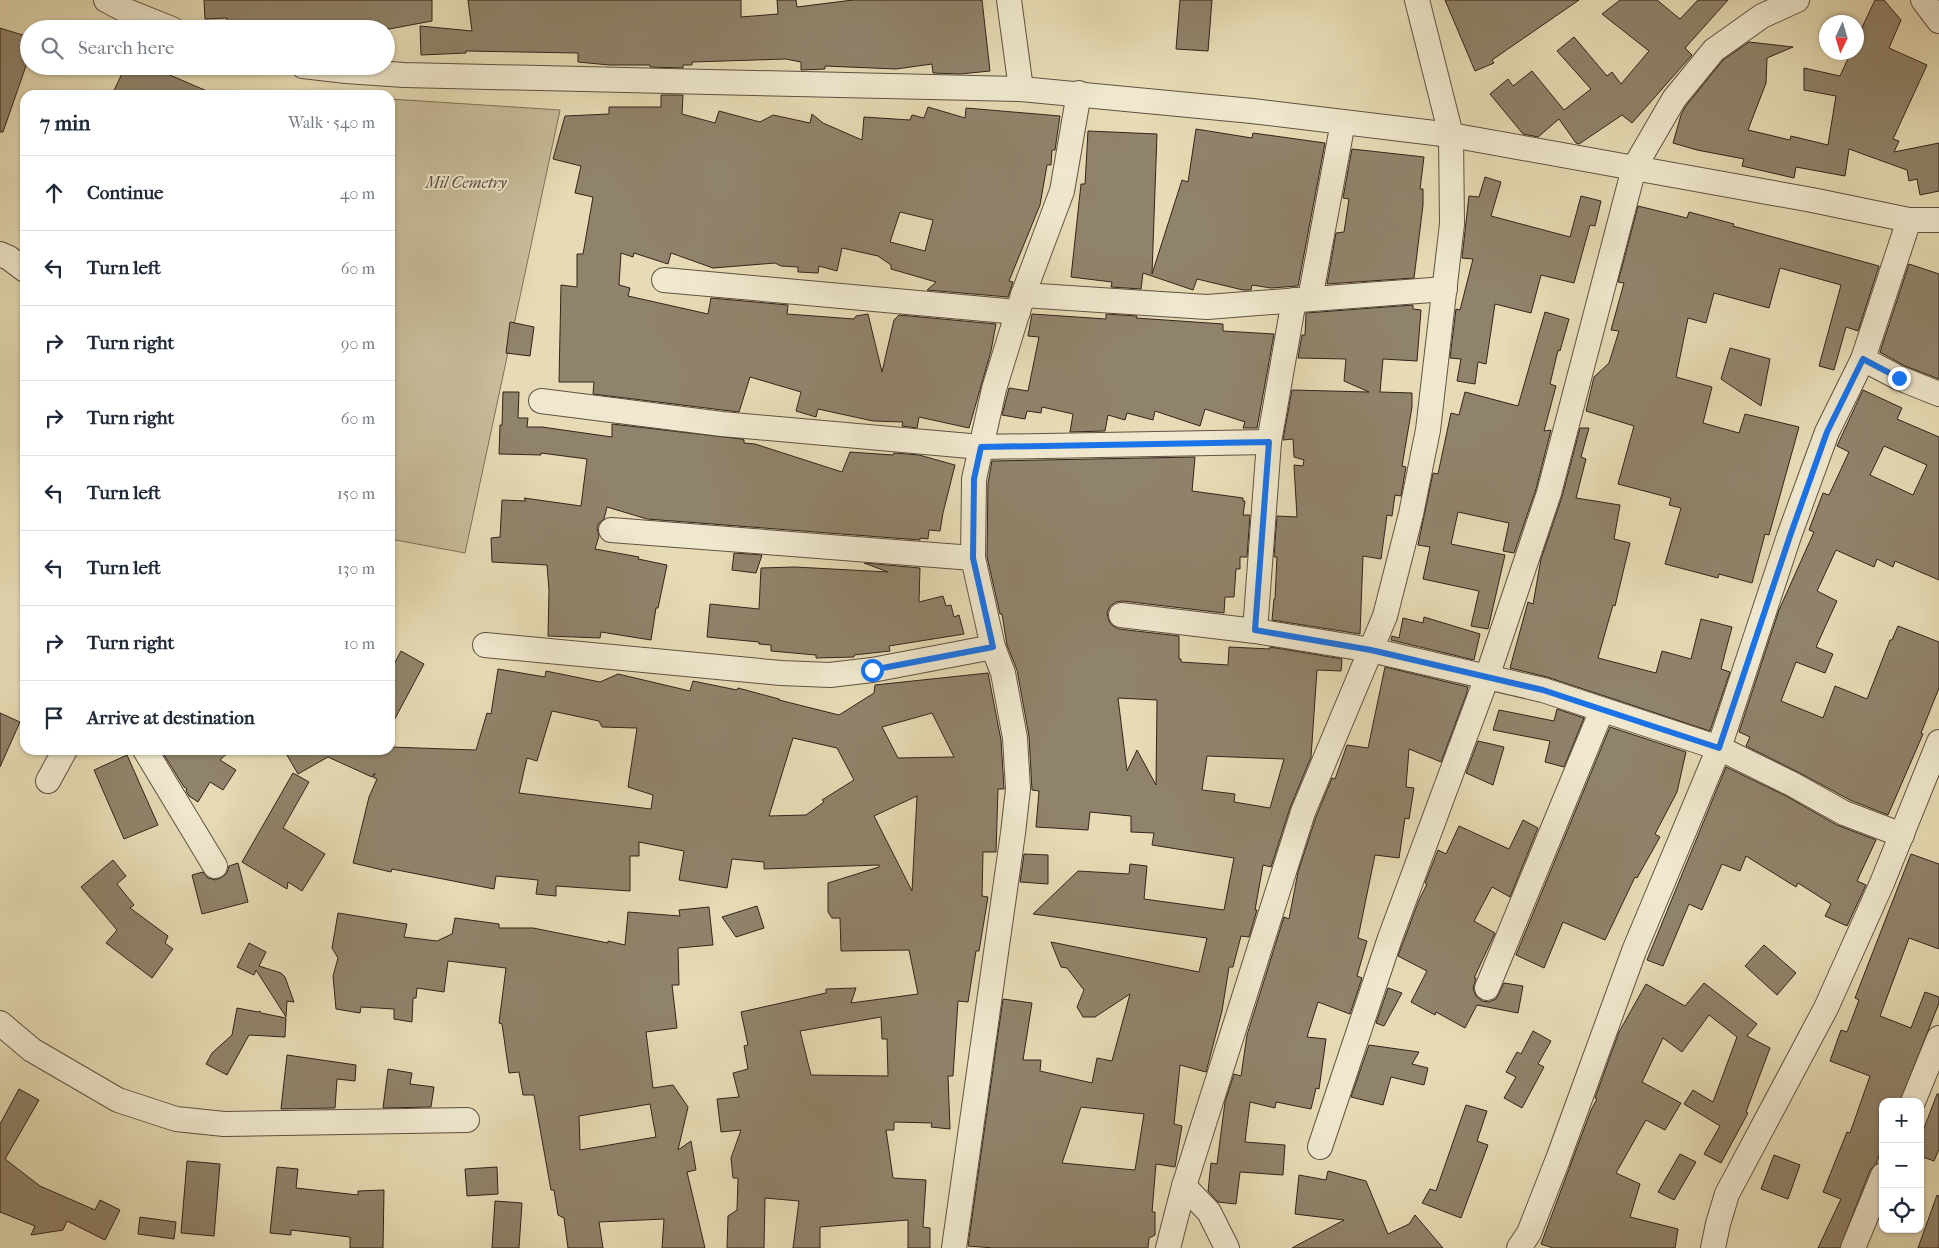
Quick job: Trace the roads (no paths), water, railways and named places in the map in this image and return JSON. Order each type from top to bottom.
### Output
[{"type":"street","points":[[106,0],[150,20]]},
{"type":"street","points":[[1009,0],[1021,89]]},
{"type":"street","points":[[1168,1248],[1184,1186],[1303,812],[1385,616],[1411,514],[1428,430],[1452,224],[1451,136],[1417,0]]},
{"type":"street","points":[[1320,1147],[1390,938],[1486,677],[1549,493],[1634,168],[1674,100],[1714,50],[1762,16],[1797,0]]},
{"type":"street","points":[[1923,0],[1939,21]]},
{"type":"street","points":[[395,75],[1021,89],[1079,93],[1252,111],[1451,136],[1634,168],[1909,220],[1939,220]]},
{"type":"street","points":[[954,1248],[1018,789],[1015,738],[1003,673],[993,647],[973,558],[974,479],[994,389],[1020,304],[1062,191],[1079,93]]},
{"type":"street","points":[[1255,630],[1269,442],[1343,122]]},
{"type":"street","points":[[1519,1248],[1529,1233],[1634,951],[1719,748],[1827,432],[1863,359],[1909,220]]},
{"type":"street","points":[[0,254],[20,266]]},
{"type":"street","points":[[664,280],[1020,304],[1208,307],[1445,289]]},
{"type":"street","points":[[1863,359],[1899,378],[1939,394]]},
{"type":"street","points":[[541,401],[722,424],[981,447],[1269,442]]},
{"type":"street","points":[[611,530],[973,558]]},
{"type":"street","points":[[1121,615],[1255,630],[1371,650],[1543,690],[1719,748],[1792,784],[1844,813],[1902,835]]},
{"type":"street","points":[[485,645],[781,674],[830,675],[872,670],[993,647]]},
{"type":"street","points":[[1487,988],[1602,710]]},
{"type":"street","points":[[1713,1248],[1727,1194],[1826,1008],[1902,835],[1939,742]]},
{"type":"street","points":[[48,781],[62,755]]},
{"type":"street","points":[[148,755],[215,866]]},
{"type":"street","points":[[0,1022],[32,1050],[118,1100],[176,1119],[224,1124],[467,1120]]},
{"type":"street","points":[[1915,1098],[1939,1038]]},
{"type":"street","points":[[1184,1186],[1209,1212],[1227,1248]]},
{"type":"street","points":[[1853,1248],[1879,1186]]},
{"type":"park label","name":"Mil Cemetry","points":[[466,182]]}]
